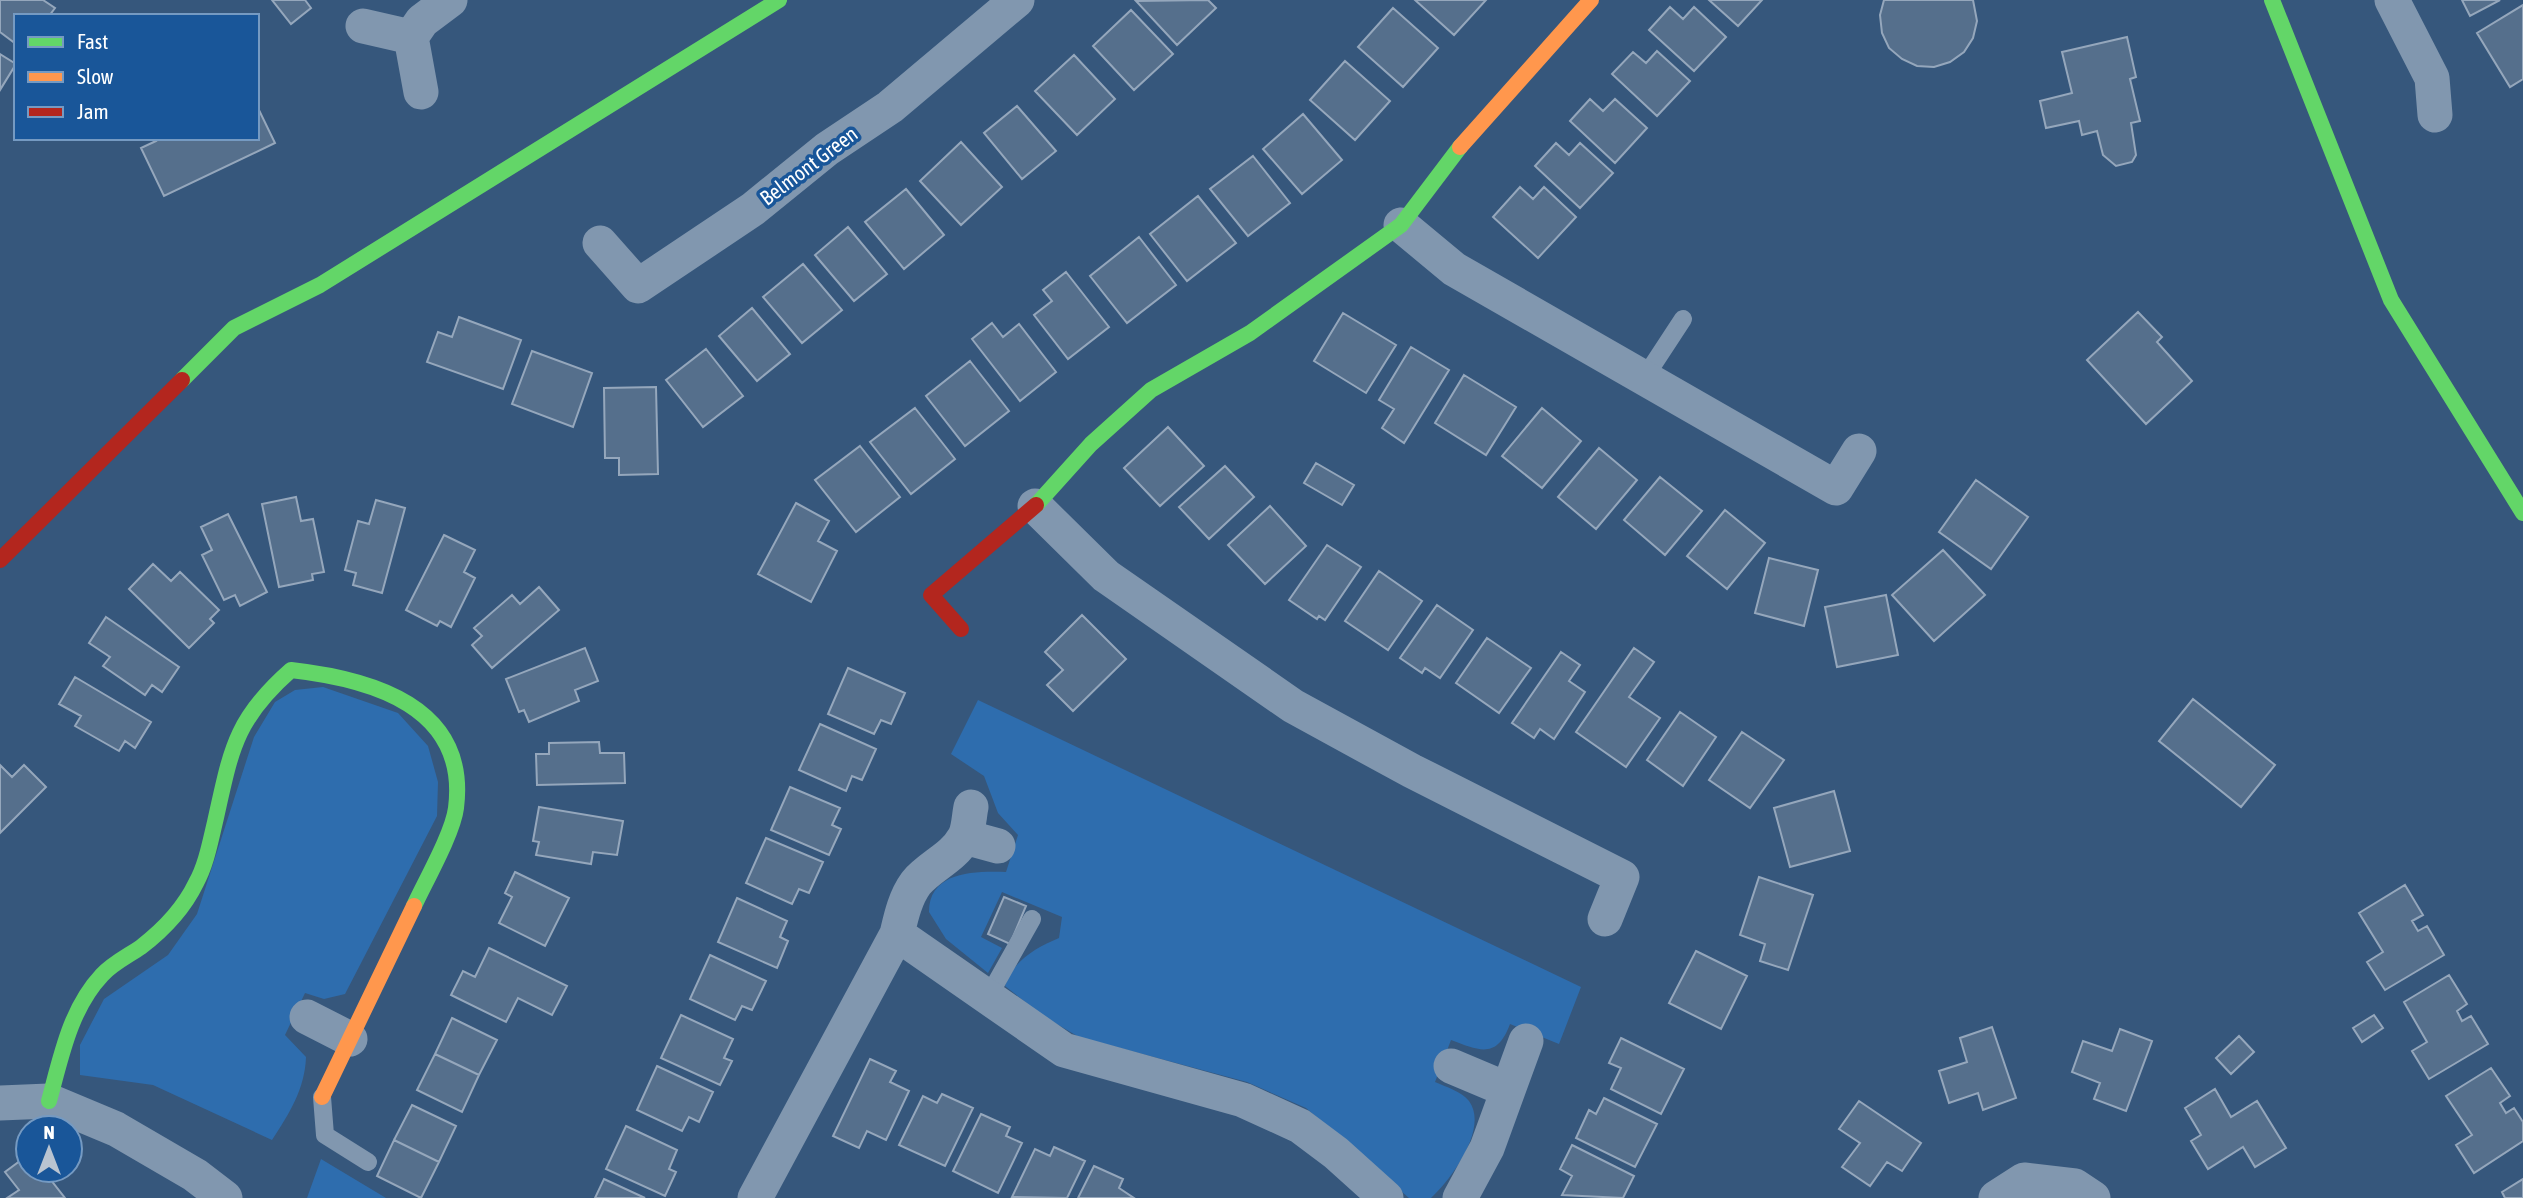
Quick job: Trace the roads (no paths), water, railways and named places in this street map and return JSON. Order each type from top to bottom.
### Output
[{"type":"street","points":[[421,92],[411,37],[422,20],[450,0]]},
{"type":"street","points":[[0,560],[234,328],[320,285],[779,0]]},
{"type":"street","name":"Belmont Green","points":[[600,243],[638,286],[752,209],[827,149],[890,107],[1017,0]]},
{"type":"street","points":[[961,629],[931,595],[1035,506],[1091,444],[1151,390],[1250,333],[1326,276],[1401,225],[1451,158],[1591,0]]},
{"type":"street","points":[[2272,0],[2391,300],[2523,513]]},
{"type":"street","points":[[2392,0],[2432,78],[2435,115]]},
{"type":"street","points":[[363,26],[411,37]]},
{"type":"street","points":[[1401,225],[1454,269],[1643,380],[1836,488],[1859,451]]},
{"type":"street","points":[[1035,506],[1106,576],[1293,706],[1412,771],[1622,877],[1605,919]]},
{"type":"street","points":[[49,1101],[63,1048],[81,1003],[103,974],[150,940],[177,911],[201,874],[235,734],[264,690],[291,670],[342,676],[394,694],[432,721],[456,766],[456,810],[430,873],[322,1097]]},
{"type":"street","points":[[755,1198],[897,934],[905,903],[915,884],[933,866],[952,853],[968,822],[998,846]]},
{"type":"street","points":[[897,934],[1064,1050],[1243,1100],[1300,1126],[1336,1153],[1386,1198]]},
{"type":"street","points":[[307,1017],[350,1039]]},
{"type":"street","points":[[1460,1198],[1487,1148],[1526,1041]]},
{"type":"street","points":[[1451,1066],[1508,1090]]},
{"type":"street","points":[[0,1103],[49,1101],[116,1129],[195,1175],[225,1198]]},
{"type":"street","points":[[1996,1198],[2024,1180],[2075,1186],[2093,1198]]},
{"type":"lane","points":[[1643,380],[1683,319]]},
{"type":"lane","points":[[987,999],[1032,919]]},
{"type":"lane","points":[[322,1097],[325,1135],[368,1162]]}]
